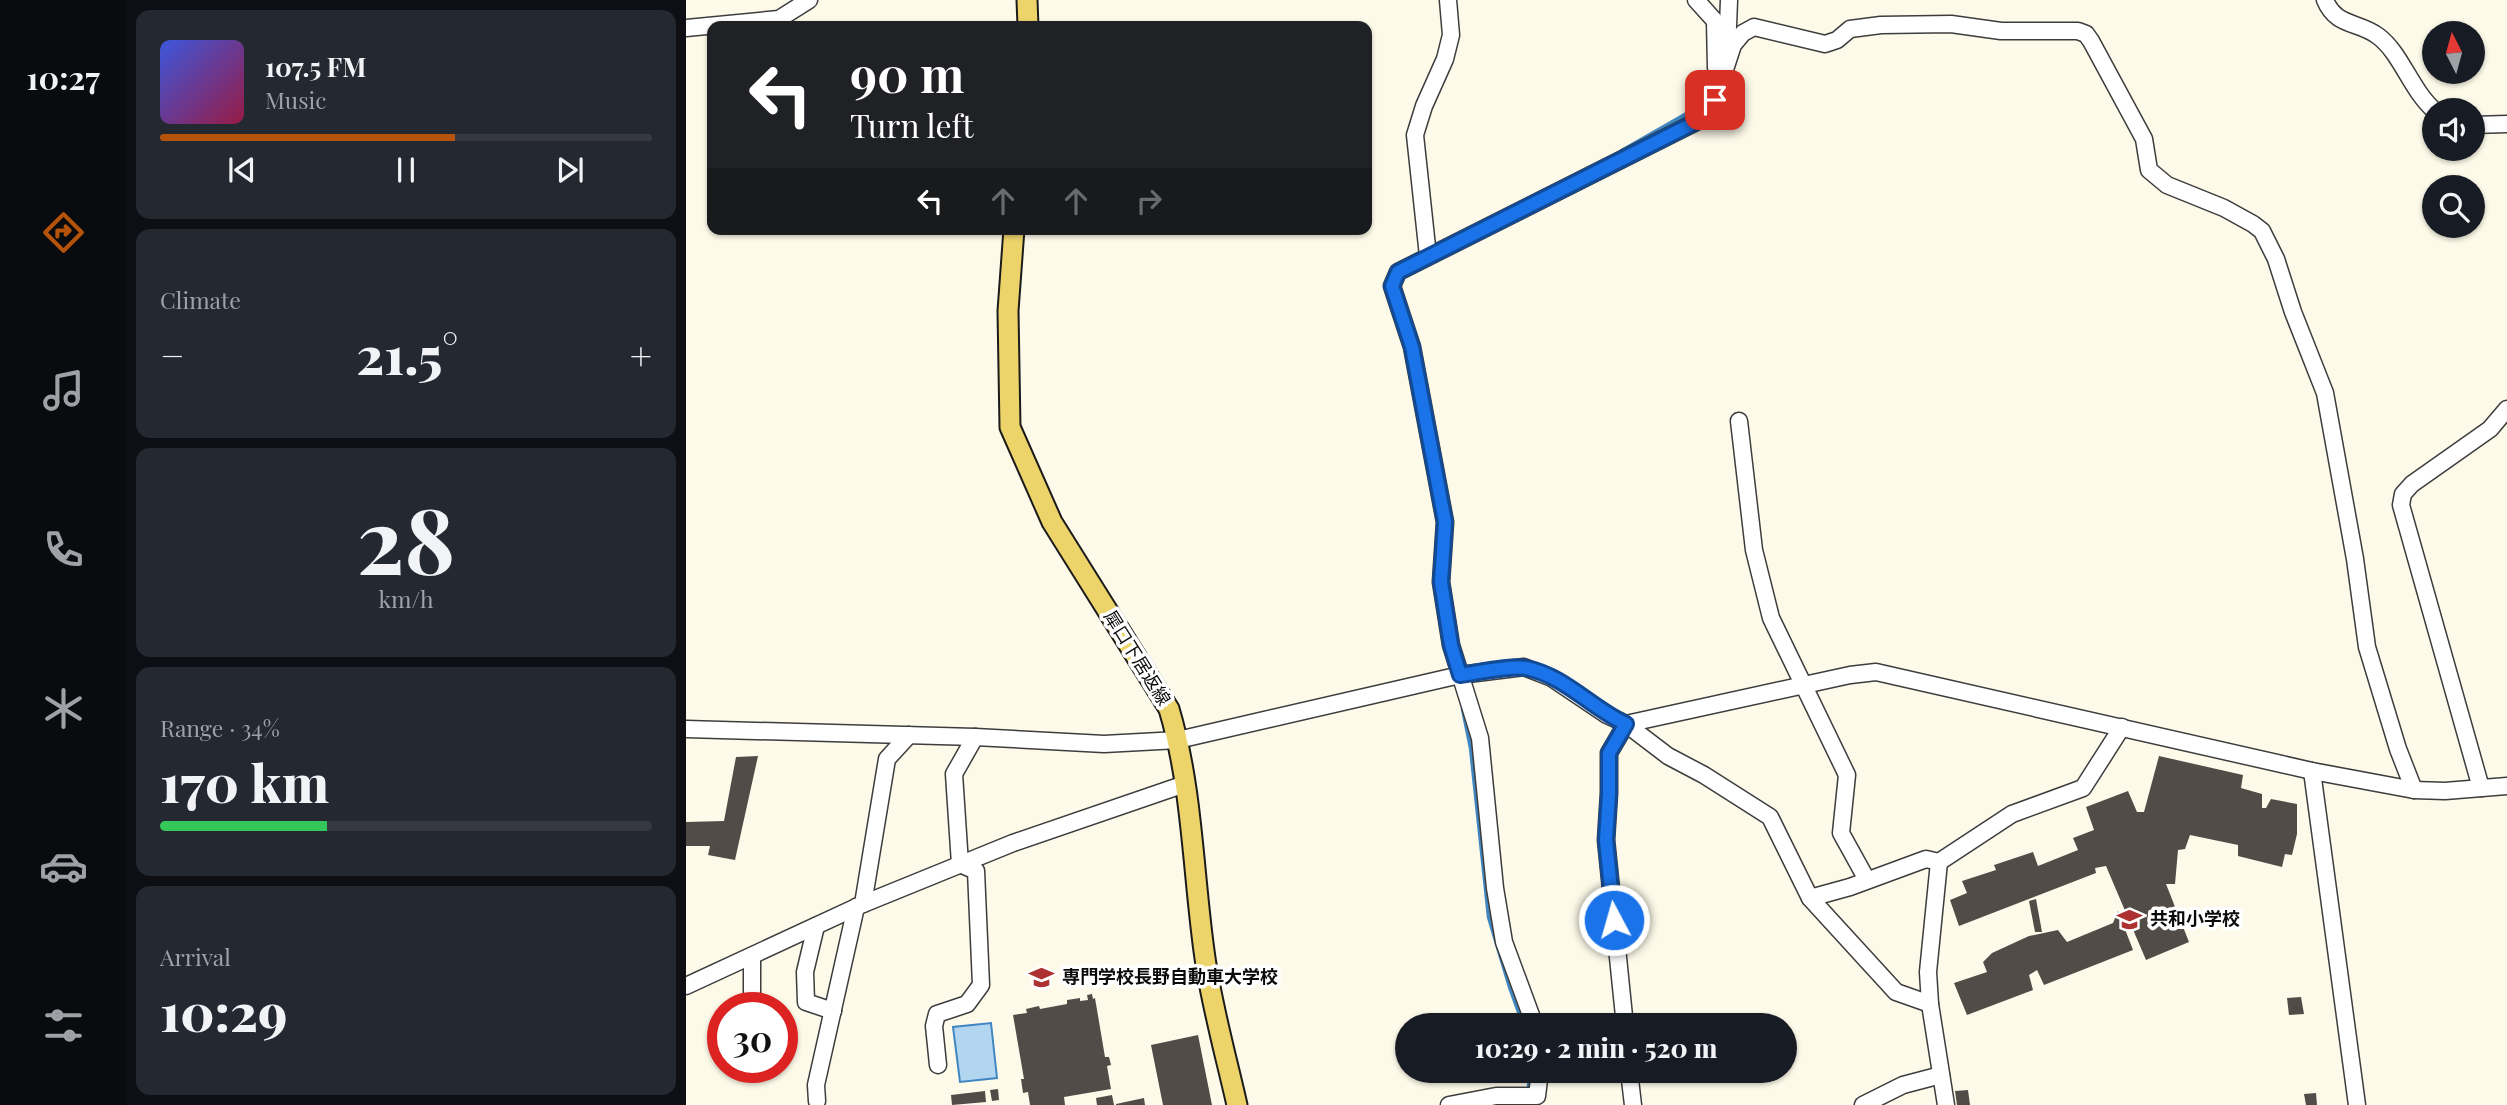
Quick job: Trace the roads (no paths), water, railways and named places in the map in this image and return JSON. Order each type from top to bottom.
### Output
[{"type":"main road","points":[[1027,0],[1028,21]]},
{"type":"main road","name":"犀口下居返線","points":[[1014,235],[1008,311],[1010,428],[1052,522],[1169,709],[1178,740],[1185,784],[1205,960],[1237,1105]]},
{"type":"street","points":[[758,21],[779,19],[810,0]]},
{"type":"street","points":[[1427,251],[1415,135],[1424,106],[1445,59],[1451,35],[1448,0]]},
{"type":"street","points":[[1696,0],[1715,21],[1716,68],[1725,69]]},
{"type":"street","points":[[1725,69],[1729,0]]},
{"type":"street","points":[[2325,0],[2328,8],[2346,23],[2376,34],[2386,43],[2424,98]]},
{"type":"street","points":[[1530,1013],[1504,942],[1495,888],[1480,738],[1451,645],[1441,582],[1445,522],[1412,347],[1392,286],[1398,272],[1427,251],[1704,118],[1715,100],[1733,45],[1743,33],[1754,27],[1825,44],[1836,40],[1850,29],[1881,25],[1951,24],[2001,32],[2069,29],[2086,34],[2144,139],[2149,170],[2167,185],[2224,208],[2262,230],[2276,259],[2293,312],[2325,393],[2355,559],[2367,647],[2398,749],[2414,790]]},
{"type":"street","points":[[686,28],[707,26]]},
{"type":"street","points":[[2485,125],[2507,124]]},
{"type":"street","points":[[2481,788],[2401,505],[2403,495],[2412,484],[2490,429],[2507,409]]},
{"type":"street","points":[[1739,421],[1747,508],[1754,550],[1771,618],[1847,775],[1841,832],[1867,880]]},
{"type":"street","points":[[686,729],[975,737],[1104,744],[1178,740],[1460,675],[1524,667],[1552,678],[1607,715],[1626,724],[1668,756],[1704,775],[1770,817],[1810,898],[1896,992],[1930,1004]]},
{"type":"street","points":[[1624,1013],[1606,840],[1609,753],[1626,724],[1850,675],[1876,672],[2312,772],[2414,790],[2445,791],[2507,786]]},
{"type":"street","points":[[1810,898],[1926,859],[1939,862],[2012,814],[2083,788],[2122,727]]},
{"type":"street","points":[[817,1101],[816,1085],[860,905],[887,759],[909,735]]},
{"type":"street","points":[[960,864],[954,774],[975,737]]},
{"type":"street","points":[[2312,772],[2357,1105]]},
{"type":"street","points":[[686,986],[860,905],[960,864],[1185,784]]},
{"type":"street","points":[[1939,862],[1928,972],[1930,1004],[1946,1105]]},
{"type":"street","points":[[938,1065],[934,1026],[937,1014],[967,1004],[981,985],[976,871],[960,864]]},
{"type":"street","points":[[816,926],[805,972],[806,1002],[833,1011]]},
{"type":"street","points":[[752,956],[752,992]]},
{"type":"street","points":[[1863,1105],[1903,1085],[1941,1075]]},
{"type":"street","points":[[1630,1083],[1633,1105]]},
{"type":"street","points":[[1449,1105],[1496,1096],[1539,1100]]},
{"type":"water","points":[[991,1023],[997,1078],[960,1082],[953,1027]]},
{"type":"waterway","points":[[1622,151],[1706,103]]},
{"type":"waterway","points":[[1463,709],[1471,748],[1489,917],[1519,1013]]},
{"type":"place","name":"共和小学校","points":[[2130,919]]},
{"type":"place","name":"専門学校長野自動車大学校","points":[[1042,977]]}]
